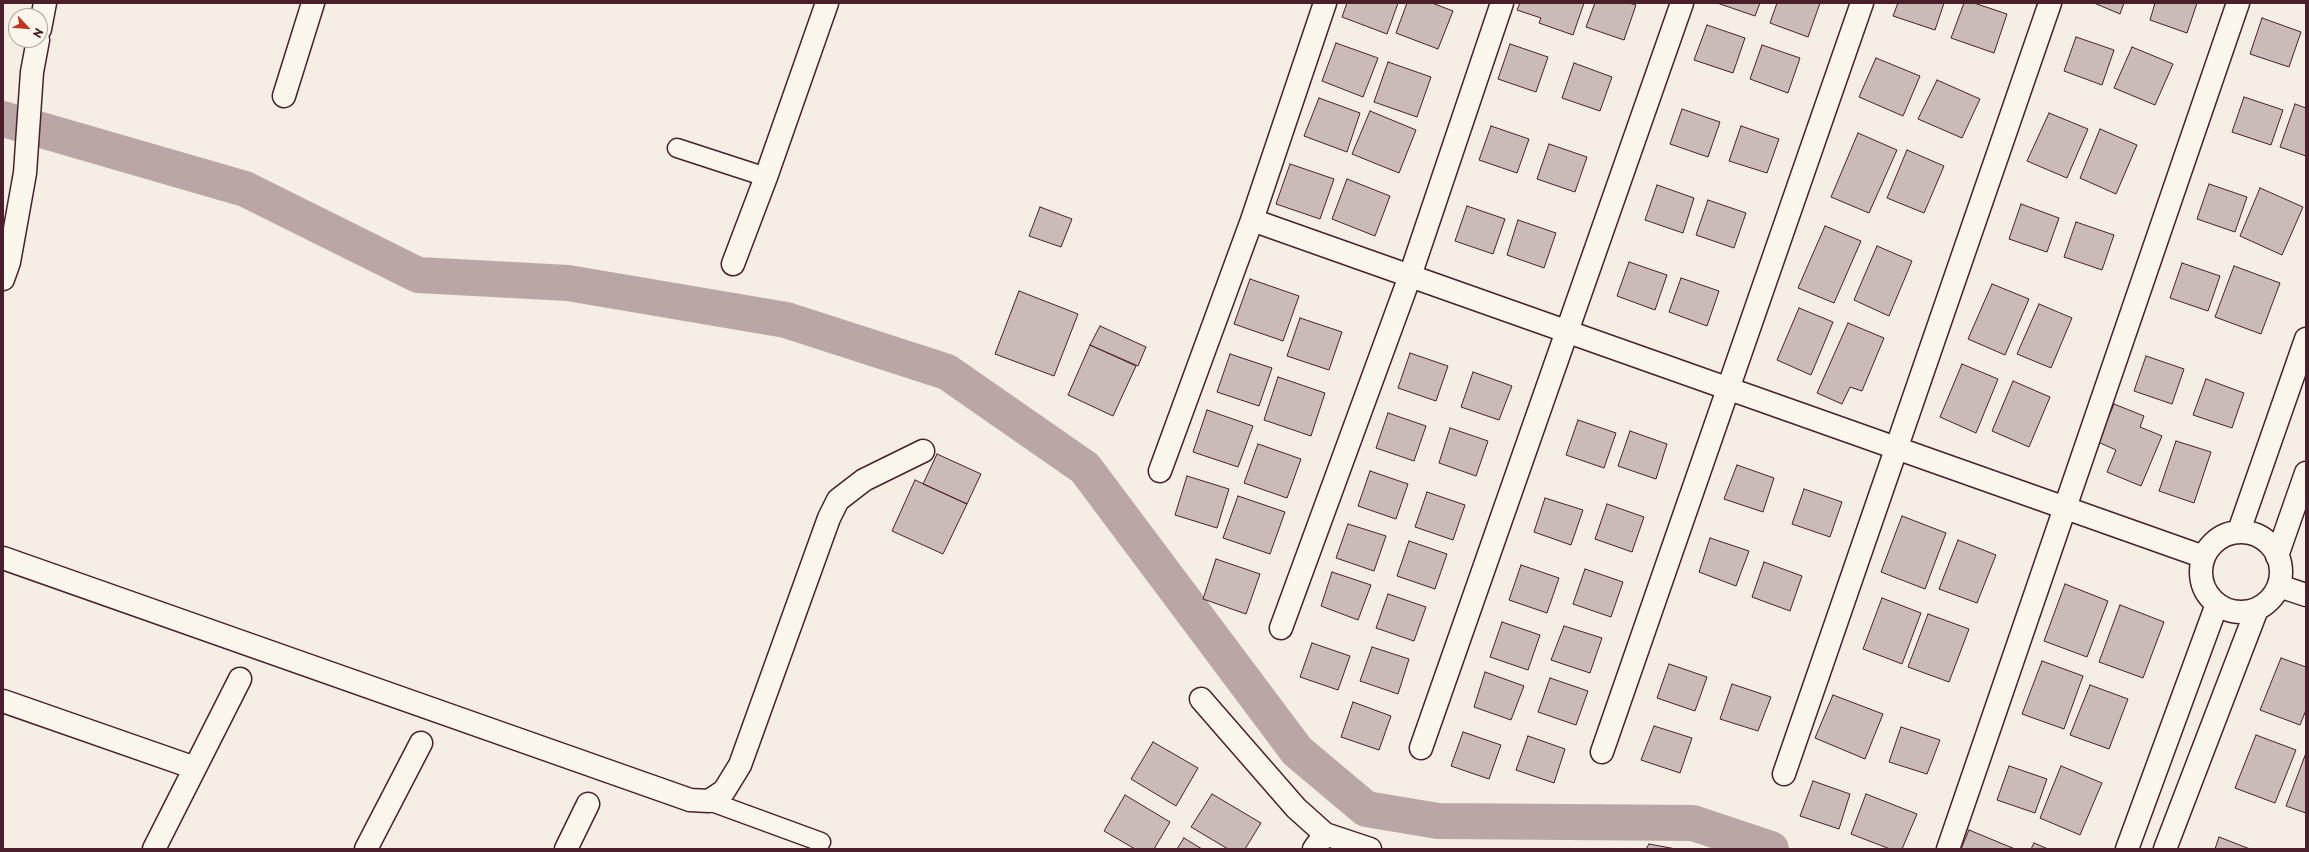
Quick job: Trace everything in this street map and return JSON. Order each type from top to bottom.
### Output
[{"type":"street","points":[[284,96],[313,3]]},
{"type":"street","points":[[733,264],[766,177],[827,3]]},
{"type":"street","points":[[1160,471],[1252,220],[1325,3]]},
{"type":"street","points":[[1281,628],[1410,276],[1502,3]]},
{"type":"street","points":[[1421,748],[1682,3]]},
{"type":"street","points":[[1602,752],[1862,3]]},
{"type":"street","points":[[1784,774],[2050,3]]},
{"type":"street","points":[[1948,849],[2238,3]]},
{"type":"street","points":[[3,279],[9,262],[25,173],[32,72],[36,48]]},
{"type":"street","points":[[1252,220],[2204,557]]},
{"type":"street","points":[[2239,532],[2306,340]]},
{"type":"street","points":[[3,558],[690,800],[709,801],[724,791],[740,764],[829,518],[838,500],[864,480],[923,451]]},
{"type":"street","points":[[2278,556],[2306,473]]},
{"type":"street","points":[[2165,849],[2256,609],[2273,595],[2279,586],[2281,576],[2278,556],[2271,545],[2262,538],[2251,533],[2228,533],[2217,539],[2209,547],[2200,570],[2202,583],[2208,594],[2217,604],[2236,612],[2256,609]]},
{"type":"street","points":[[2279,586],[2306,595]]},
{"type":"street","points":[[2127,849],[2217,604]]},
{"type":"street","points":[[154,849],[240,679]]},
{"type":"street","points":[[1201,699],[1296,808],[1319,841],[1370,849]]},
{"type":"street","points":[[3,701],[195,768]]},
{"type":"street","points":[[366,849],[421,743]]},
{"type":"street","points":[[566,849],[588,804]]},
{"type":"lane","points":[[677,148],[766,177]]},
{"type":"lane","points":[[709,801],[820,842]]},
{"type":"building","points":[[1347,3],[1398,3],[1387,34],[1342,17]]},
{"type":"building","points":[[1407,3],[1432,3],[1453,11],[1438,49],[1396,33]]},
{"type":"building","points":[[1520,3],[1584,3],[1573,35],[1539,23],[1541,18],[1517,10]]},
{"type":"building","points":[[1595,3],[1629,3],[1636,5],[1624,40],[1586,27]]},
{"type":"building","points":[[1717,3],[1760,3],[1755,16]]},
{"type":"building","points":[[1777,3],[1820,3],[1808,37],[1770,23]]},
{"type":"building","points":[[1898,3],[1944,3],[1935,30],[1893,16]]},
{"type":"building","points":[[1964,3],[1974,3],[2007,14],[1994,53],[1951,38]]},
{"type":"building","points":[[2094,3],[2124,3],[2120,14]]},
{"type":"building","points":[[2155,3],[2197,3],[2187,33],[2150,20]]},
{"type":"building","points":[[2262,18],[2301,32],[2289,67],[2250,54]]},
{"type":"building","points":[[1707,25],[1745,38],[1733,73],[1694,60]]},
{"type":"building","points":[[2076,37],[2114,50],[2102,85],[2064,71]]},
{"type":"building","points":[[1336,43],[1378,58],[1363,97],[1322,81]]},
{"type":"building","points":[[1510,44],[1548,57],[1536,92],[1498,79]]},
{"type":"building","points":[[1762,45],[1800,58],[1788,93],[1750,79]]},
{"type":"building","points":[[2132,47],[2173,64],[2155,105],[2114,88]]},
{"type":"building","points":[[1876,58],[1920,76],[1903,116],[1859,97]]},
{"type":"building","points":[[1388,62],[1431,77],[1417,117],[1374,102]]},
{"type":"building","points":[[1574,63],[1612,77],[1600,111],[1562,98]]},
{"type":"building","points":[[1937,80],[1980,99],[1962,138],[1918,119]]},
{"type":"building","points":[[2244,97],[2283,110],[2271,145],[2232,132]]},
{"type":"building","points":[[1319,98],[1360,113],[1347,152],[1304,136]]},
{"type":"building","points":[[2295,104],[2306,108],[2306,156],[2280,147]]},
{"type":"building","points":[[1682,109],[1720,122],[1708,157],[1670,144]]},
{"type":"building","points":[[1370,111],[1416,130],[1399,173],[1352,154]]},
{"type":"building","points":[[2049,113],[2088,129],[2067,178],[2027,161]]},
{"type":"building","points":[[1491,126],[1529,139],[1517,173],[1479,160]]},
{"type":"building","points":[[1741,126],[1779,139],[1767,173],[1729,161]]},
{"type":"building","points":[[2100,129],[2137,145],[2116,194],[2080,178]]},
{"type":"building","points":[[1858,133],[1897,150],[1869,213],[1831,197]]},
{"type":"building","points":[[1549,144],[1587,157],[1575,192],[1537,179]]},
{"type":"building","points":[[1907,150],[1944,166],[1924,213],[1887,198]]},
{"type":"building","points":[[1290,164],[1334,179],[1320,219],[1276,204]]},
{"type":"building","points":[[1347,179],[1390,196],[1375,236],[1332,219]]},
{"type":"building","points":[[2209,184],[2247,197],[2235,232],[2197,219]]},
{"type":"building","points":[[1657,185],[1694,198],[1683,233],[1645,220]]},
{"type":"building","points":[[2260,188],[2303,207],[2282,255],[2240,236]]},
{"type":"building","points":[[1708,200],[1746,213],[1734,248],[1696,235]]},
{"type":"building","points":[[2021,204],[2059,218],[2047,252],[2009,239]]},
{"type":"building","points":[[1467,206],[1505,219],[1493,254],[1455,241]]},
{"type":"building","points":[[1040,207],[1072,219],[1061,247],[1029,236]]},
{"type":"building","points":[[1518,220],[1556,233],[1544,268],[1507,255]]},
{"type":"building","points":[[2076,222],[2114,235],[2102,270],[2064,257]]},
{"type":"building","points":[[1825,226],[1861,241],[1834,303],[1798,288]]},
{"type":"building","points":[[1877,246],[1912,261],[1889,316],[1854,300]]},
{"type":"building","points":[[1629,262],[1667,275],[1655,310],[1617,296]]},
{"type":"building","points":[[2182,263],[2220,276],[2208,311],[2170,298]]},
{"type":"building","points":[[2234,266],[2280,283],[2261,334],[2215,317]]},
{"type":"building","points":[[1681,278],[1719,291],[1707,326],[1669,312]]},
{"type":"building","points":[[1250,279],[1299,296],[1283,341],[1234,324]]},
{"type":"building","points":[[1992,284],[2029,299],[2005,355],[1968,339]]},
{"type":"building","points":[[1019,291],[1078,314],[1054,376],[995,354]]},
{"type":"building","points":[[2039,304],[2072,318],[2051,368],[2017,354]]},
{"type":"building","points":[[1799,308],[1833,322],[1811,375],[1777,360]]},
{"type":"building","points":[[1300,318],[1342,332],[1329,370],[1287,356]]},
{"type":"building","points":[[1848,323],[1884,338],[1862,391],[1850,387],[1842,404],[1817,393]]},
{"type":"building","points":[[1100,326],[1146,347],[1138,366],[1090,345]]},
{"type":"building","points":[[1090,345],[1136,366],[1113,416],[1068,395]]},
{"type":"building","points":[[1410,353],[1448,366],[1436,401],[1398,388]]},
{"type":"building","points":[[1230,354],[1272,368],[1259,406],[1217,392]]},
{"type":"building","points":[[2146,356],[2184,369],[2172,404],[2134,391]]},
{"type":"building","points":[[1962,364],[1998,379],[1976,433],[1940,417]]},
{"type":"building","points":[[1473,372],[1512,386],[1499,420],[1461,407]]},
{"type":"building","points":[[1278,377],[1325,393],[1311,436],[1264,420]]},
{"type":"building","points":[[2206,379],[2244,393],[2232,428],[2193,415]]},
{"type":"building","points":[[2013,381],[2050,397],[2029,447],[1992,431]]},
{"type":"building","points":[[2114,404],[2144,416],[2140,427],[2162,436],[2141,486],[2107,472],[2116,450],[2098,442]]},
{"type":"building","points":[[1207,410],[1253,426],[1238,467],[1193,452]]},
{"type":"building","points":[[1388,413],[1426,426],[1414,461],[1376,448]]},
{"type":"building","points":[[1578,420],[1616,433],[1604,468],[1566,455]]},
{"type":"building","points":[[1450,428],[1488,441],[1476,476],[1439,463]]},
{"type":"building","points":[[1630,431],[1667,444],[1656,479],[1618,466]]},
{"type":"building","points":[[2176,441],[2211,452],[2194,503],[2159,491]]},
{"type":"building","points":[[1258,444],[1301,459],[1287,498],[1244,483]]},
{"type":"building","points":[[937,454],[981,474],[967,504],[923,484]]},
{"type":"building","points":[[1737,465],[1774,478],[1763,512],[1724,499]]},
{"type":"building","points":[[1370,471],[1408,484],[1396,519],[1358,506]]},
{"type":"building","points":[[1187,476],[1229,489],[1217,528],[1175,515]]},
{"type":"building","points":[[915,480],[967,504],[943,554],[892,531]]},
{"type":"building","points":[[1804,489],[1842,502],[1830,537],[1792,524]]},
{"type":"building","points":[[1427,492],[1465,505],[1453,540],[1415,527]]},
{"type":"building","points":[[1238,496],[1285,512],[1270,554],[1223,538]]},
{"type":"building","points":[[1545,498],[1583,510],[1571,545],[1534,532]]},
{"type":"building","points":[[1607,504],[1644,517],[1632,552],[1595,539]]},
{"type":"building","points":[[1902,516],[1946,533],[1925,589],[1881,572]]},
{"type":"building","points":[[1348,524],[1386,536],[1374,571],[1336,558]]},
{"type":"building","points":[[1710,538],[1749,551],[1736,586],[1699,572]]},
{"type":"building","points":[[1958,540],[1996,555],[1977,603],[1939,589]]},
{"type":"building","points":[[1409,541],[1447,554],[1435,589],[1397,576]]},
{"type":"building","points":[[1216,559],[1260,574],[1246,614],[1203,599]]},
{"type":"building","points":[[1764,562],[1802,576],[1790,611],[1752,597]]},
{"type":"building","points":[[1521,565],[1559,578],[1547,613],[1509,600]]},
{"type":"building","points":[[1585,569],[1623,582],[1611,617],[1573,604]]},
{"type":"building","points":[[1332,572],[1371,585],[1358,620],[1321,606]]},
{"type":"building","points":[[2065,584],[2108,601],[2087,657],[2044,641]]},
{"type":"building","points":[[1388,594],[1426,607],[1414,641],[1376,628]]},
{"type":"building","points":[[1882,598],[1921,613],[1902,664],[1863,649]]},
{"type":"building","points":[[2120,605],[2164,622],[2143,678],[2099,662]]},
{"type":"building","points":[[1928,614],[1969,629],[1949,682],[1908,667]]},
{"type":"building","points":[[1502,622],[1540,635],[1528,670],[1490,657]]},
{"type":"building","points":[[1564,626],[1602,638],[1590,673],[1551,660]]},
{"type":"building","points":[[1312,643],[1350,656],[1338,690],[1300,677]]},
{"type":"building","points":[[1372,647],[1409,659],[1398,694],[1360,681]]},
{"type":"building","points":[[2281,658],[2306,667],[2306,710],[2300,725],[2260,710]]},
{"type":"building","points":[[2042,661],[2083,676],[2064,729],[2022,714]]},
{"type":"building","points":[[1669,664],[1707,677],[1695,711],[1657,698]]},
{"type":"building","points":[[1485,672],[1524,686],[1511,720],[1474,707]]},
{"type":"building","points":[[1550,678],[1588,691],[1576,725],[1538,712]]},
{"type":"building","points":[[1732,684],[1771,697],[1758,731],[1720,719]]},
{"type":"building","points":[[2090,685],[2128,699],[2109,749],[2070,735]]},
{"type":"building","points":[[1833,695],[1883,714],[1865,759],[1815,738]]},
{"type":"building","points":[[1353,702],[1391,716],[1379,750],[1341,737]]},
{"type":"building","points":[[1654,726],[1692,738],[1680,773],[1641,760]]},
{"type":"building","points":[[1901,727],[1940,740],[1927,774],[1889,762]]},
{"type":"building","points":[[1463,732],[1501,745],[1489,779],[1451,766]]},
{"type":"building","points":[[2256,735],[2296,750],[2275,803],[2235,788]]},
{"type":"building","points":[[1528,736],[1565,749],[1554,783],[1516,770]]},
{"type":"building","points":[[1153,742],[1198,768],[1176,806],[1131,779]]},
{"type":"building","points":[[2306,753],[2306,813],[2286,806]]},
{"type":"building","points":[[2009,766],[2047,779],[2035,813],[1997,800]]},
{"type":"building","points":[[2061,766],[2102,783],[2080,835],[2040,818]]},
{"type":"building","points":[[1813,781],[1850,794],[1839,829],[1800,816]]},
{"type":"building","points":[[1212,794],[1261,823],[1245,849],[1228,849],[1191,827]]},
{"type":"building","points":[[1866,794],[1917,814],[1902,849],[1890,849],[1851,834]]},
{"type":"building","points":[[1125,795],[1170,822],[1154,849],[1135,849],[1104,831]]},
{"type":"building","points":[[1969,830],[2015,849],[1961,849]]},
{"type":"building","points":[[2219,837],[2250,849],[2215,849]]},
{"type":"building","points":[[1184,838],[1202,849],[1177,849]]},
{"type":"building","points":[[2034,843],[2048,849],[2031,849]]},
{"type":"building","points":[[1649,844],[1676,849],[1646,849]]},
{"type":"waterway","points":[[3,119],[245,189],[418,275],[568,283],[786,320],[947,372],[1085,468],[1297,751],[1366,809],[1438,821],[1693,823],[1771,849]]}]
